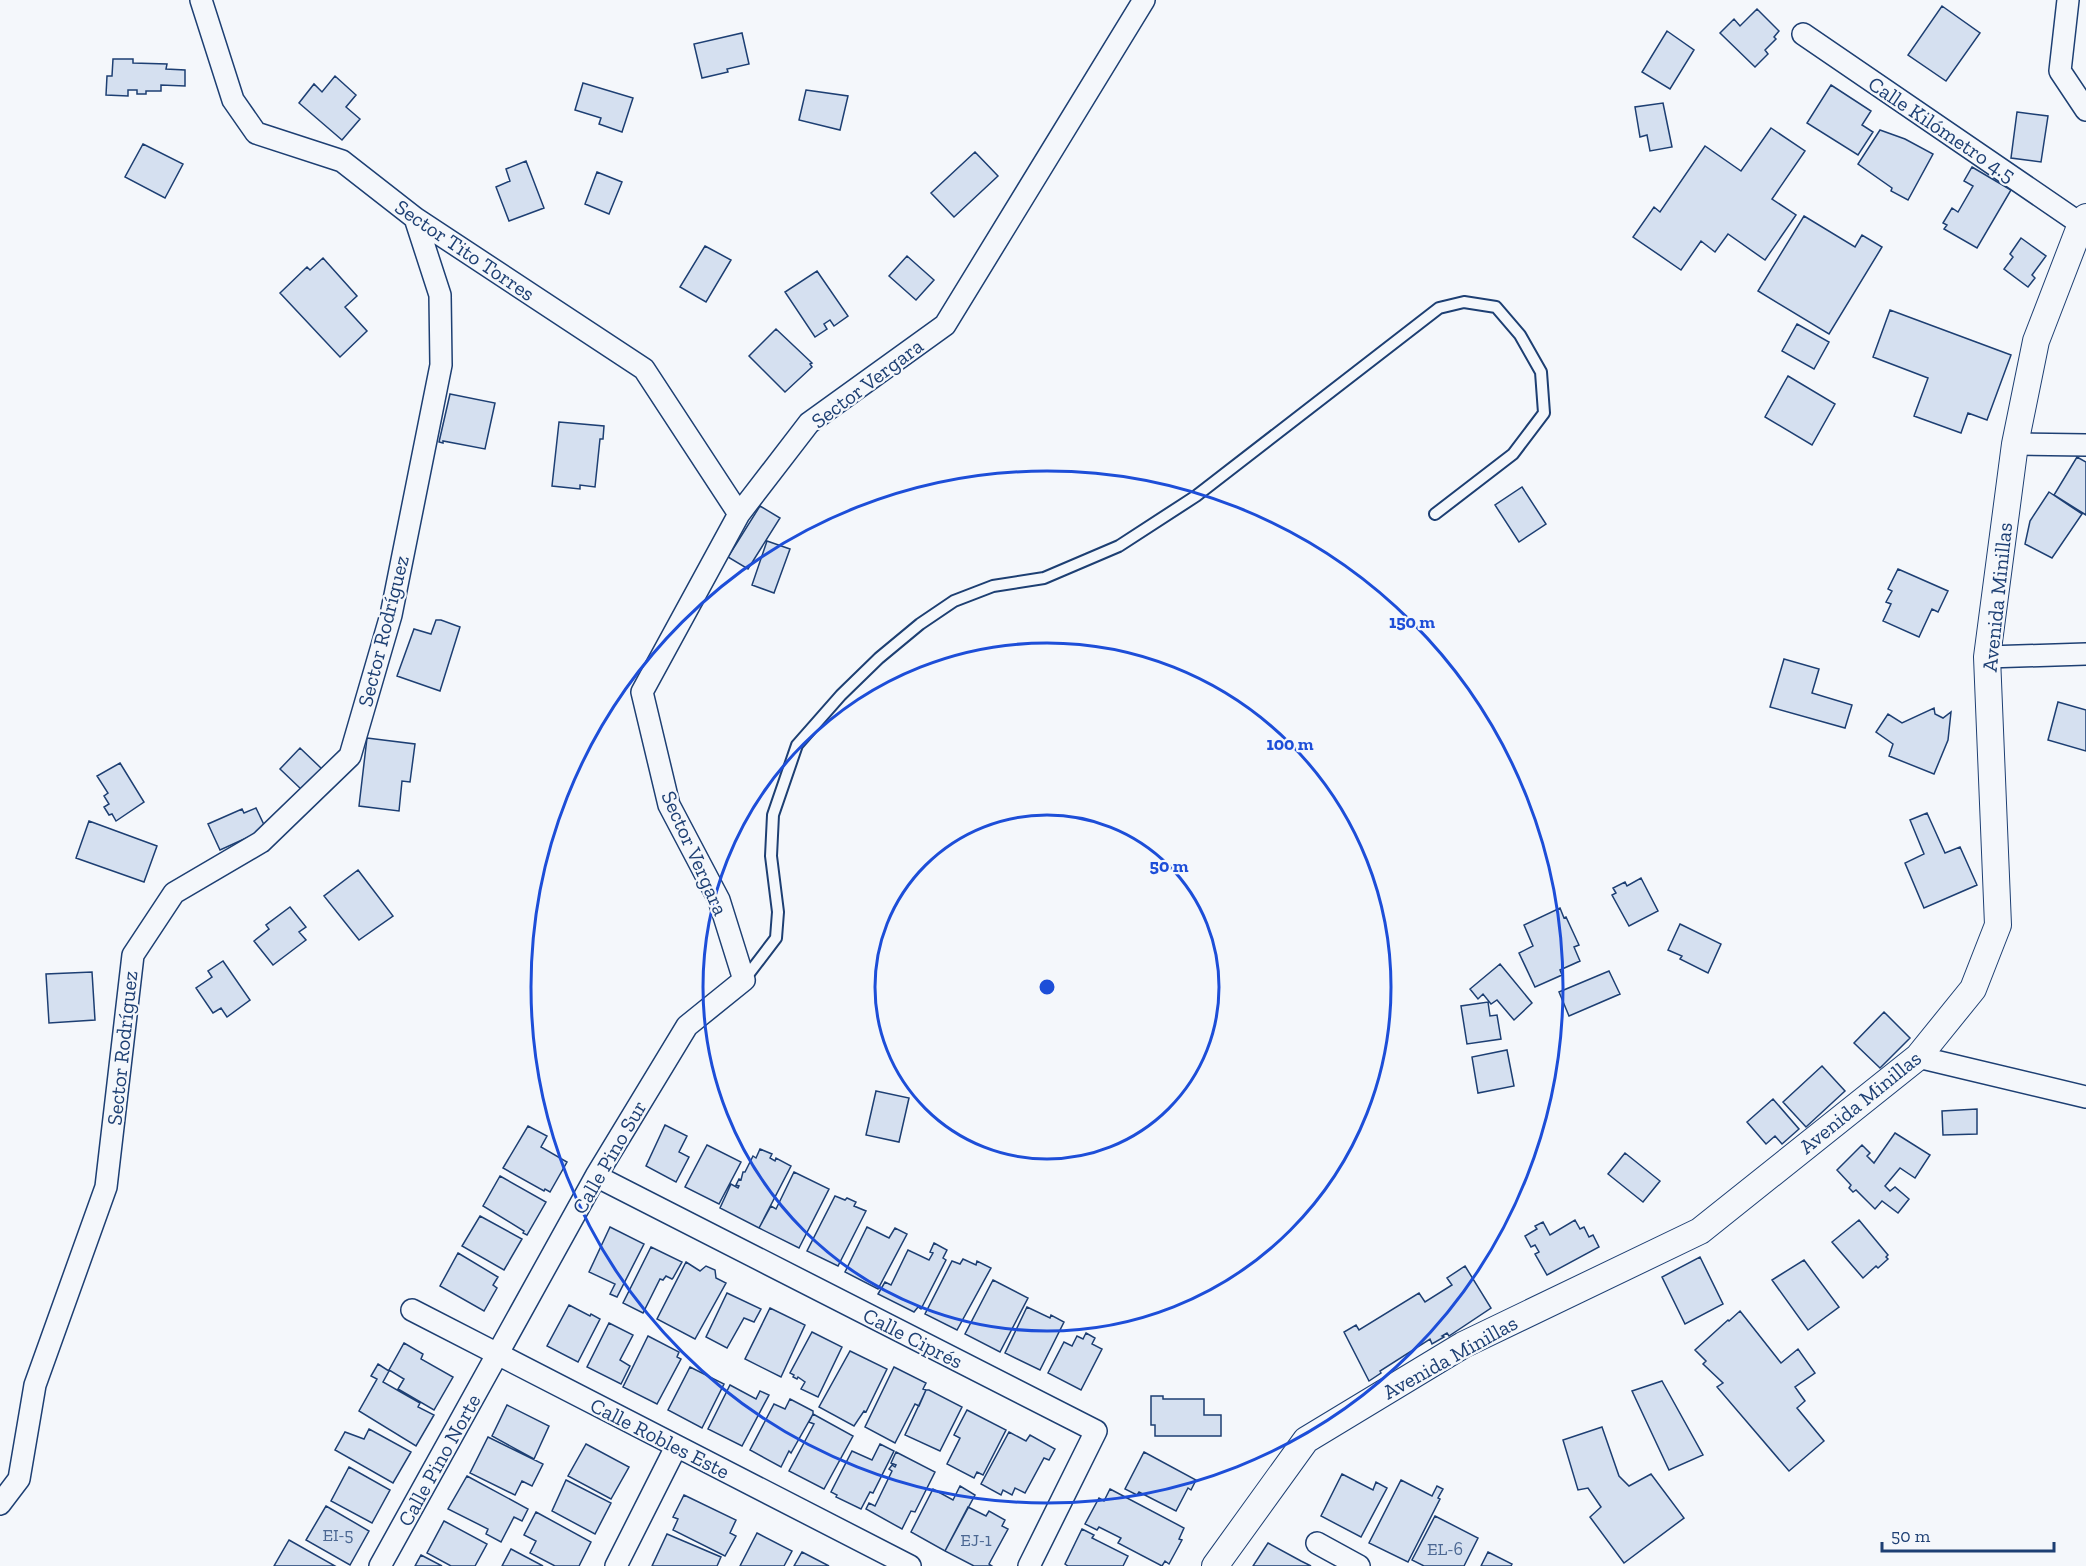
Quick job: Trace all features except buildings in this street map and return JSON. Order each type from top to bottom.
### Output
[{"type":"street","name":"Sector Tito Torres","points":[[201,0],[233,100],[256,133],[342,161],[415,218],[644,369],[739,514]]},
{"type":"street","name":"Sector Vergara","points":[[744,980],[719,900],[669,805],[642,692],[739,514],[809,423],[945,325],[1144,0]]},
{"type":"street","points":[[2068,0],[2060,71],[2086,110]]},
{"type":"street","name":"Calle Kilómetro 4.5","points":[[1803,34],[2084,220]]},
{"type":"street","name":"Sector Rodríguez","points":[[0,1504],[19,1479],[35,1385],[106,1187],[133,955],[174,893],[261,842],[350,756],[392,615],[441,365],[440,295],[415,218]]},
{"type":"street","name":"Avenida Minillas","points":[[1215,1566],[1306,1440],[1463,1345],[1700,1231],[1918,1057],[1973,989],[1998,925],[1987,657],[2015,444],[2036,341],[2084,220]]},
{"type":"street","points":[[2015,444],[2086,445]]},
{"type":"street","points":[[1987,657],[2086,654]]},
{"type":"street","name":"Calle Pino Sur","points":[[498,1354],[596,1176],[687,1026],[744,980]]},
{"type":"street","points":[[1918,1057],[2086,1096]]},
{"type":"street","name":"Calle Ciprés","points":[[596,1176],[1096,1431],[1029,1566]]},
{"type":"street","name":"Calle Robles Este","points":[[412,1310],[910,1566]]},
{"type":"street","name":"Calle Pino Norte","points":[[380,1566],[498,1354]]},
{"type":"street","points":[[616,1566],[676,1447]]},
{"type":"street","points":[[1317,1543],[1359,1566]]},
{"type":"lane","points":[[744,980],[776,938],[778,912],[771,856],[773,814],[797,745],[841,695],[879,658],[920,624],[954,601],[993,586],[1044,578],[1119,546],[1196,496],[1439,308],[1464,302],[1496,307],[1520,335],[1540,372],[1544,413],[1513,454],[1436,514]]}]
